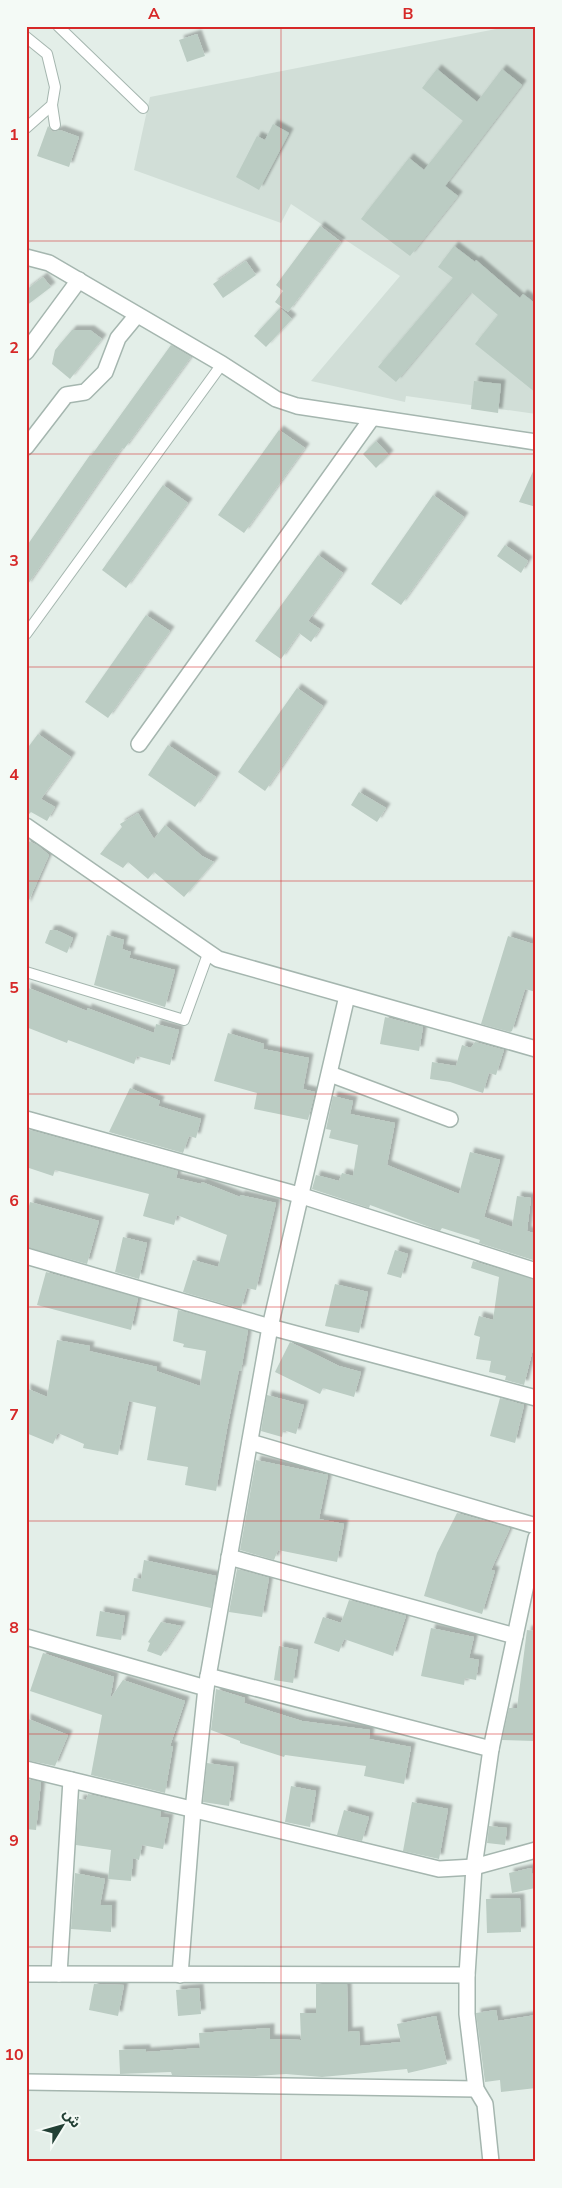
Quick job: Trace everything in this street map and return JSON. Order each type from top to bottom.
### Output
[{"type":"street","points":[[28,260],[49,264],[79,280],[222,364],[276,399],[297,406],[536,442]]},
{"type":"street","points":[[26,352],[79,280]]},
{"type":"street","points":[[26,447],[66,396],[85,392],[105,372],[118,338],[137,314]]},
{"type":"street","points":[[139,744],[372,418]]},
{"type":"street","points":[[26,826],[218,960],[536,1049]]},
{"type":"street","points":[[180,1975],[193,1810],[207,1682],[270,1327],[347,996]]},
{"type":"street","points":[[330,1074],[450,1119]]},
{"type":"street","points":[[26,1118],[300,1195],[536,1271]]},
{"type":"street","points":[[26,1256],[270,1327],[536,1398]]},
{"type":"street","points":[[250,1442],[536,1526]]},
{"type":"street","points":[[491,2162],[485,2104],[476,2090],[467,2014],[467,1975],[474,1867],[491,1749],[536,1538]]},
{"type":"street","points":[[229,1558],[515,1636]]},
{"type":"street","points":[[26,1637],[491,1749]]},
{"type":"street","points":[[26,1769],[439,1869],[474,1867],[536,1850]]},
{"type":"street","points":[[59,1974],[71,1780]]},
{"type":"street","points":[[26,1974],[467,1975]]},
{"type":"street","points":[[26,2082],[476,2090]]},
{"type":"lane","points":[[58,26],[143,108]]},
{"type":"lane","points":[[26,37],[47,54],[54,86],[52,105],[55,125]]},
{"type":"lane","points":[[26,128],[52,105]]},
{"type":"lane","points":[[26,634],[222,364]]},
{"type":"lane","points":[[26,972],[184,1020],[208,954]]},
{"type":"shaded area","points":[[511,26],[536,26],[536,414],[406,396],[405,402],[311,381],[400,276],[291,204],[281,223],[134,170],[150,97]]},
{"type":"building","points":[[197,34],[205,56],[187,62],[179,40]]},
{"type":"building","points":[[437,69],[477,102],[502,69],[522,85],[445,186],[458,196],[410,256],[361,219],[409,158],[424,170],[463,121],[422,88]]},
{"type":"building","points":[[273,124],[289,133],[259,190],[236,177],[257,136],[265,140]]},
{"type":"building","points":[[48,126],[53,132],[60,130],[79,137],[69,167],[37,156]]},
{"type":"building","points":[[320,226],[341,242],[288,312],[275,302],[283,291],[276,285]]},
{"type":"building","points":[[454,246],[475,262],[476,260],[520,298],[523,294],[536,304],[536,393],[475,344],[498,315],[471,292],[396,382],[378,367],[453,278],[438,267]]},
{"type":"building","points":[[246,261],[256,275],[223,298],[213,284]]},
{"type":"building","points":[[43,277],[51,287],[26,306],[26,290]]},
{"type":"building","points":[[280,308],[292,319],[266,347],[254,336]]},
{"type":"building","points":[[72,330],[90,330],[102,339],[70,379],[52,364],[55,350]]},
{"type":"building","points":[[171,345],[191,357],[124,449],[122,448],[26,587],[26,547],[90,455]]},
{"type":"building","points":[[474,381],[501,384],[498,413],[471,409]]},
{"type":"building","points":[[279,430],[305,448],[244,533],[218,515]]},
{"type":"building","points":[[376,441],[389,455],[376,468],[363,454]]},
{"type":"building","points":[[536,465],[536,507],[519,502]]},
{"type":"building","points":[[163,485],[188,503],[126,588],[102,570]]},
{"type":"building","points":[[433,495],[464,517],[401,605],[371,584]]},
{"type":"building","points":[[505,545],[528,561],[521,573],[497,556]]},
{"type":"building","points":[[318,555],[343,573],[308,621],[320,629],[311,642],[299,633],[281,659],[255,641]]},
{"type":"building","points":[[146,615],[170,631],[108,718],[85,702]]},
{"type":"building","points":[[297,688],[323,706],[265,791],[238,772]]},
{"type":"building","points":[[38,734],[71,757],[41,799],[55,807],[47,821],[31,812],[26,817],[26,750]]},
{"type":"building","points":[[168,745],[216,777],[195,807],[148,775]]},
{"type":"building","points":[[359,792],[386,808],[377,822],[351,805]]},
{"type":"building","points":[[138,813],[154,839],[165,825],[202,856],[214,862],[184,897],[154,872],[148,879],[128,862],[123,868],[100,854],[122,827],[120,824]]},
{"type":"building","points":[[26,840],[37,845],[49,855],[26,907]]},
{"type":"building","points":[[50,930],[56,930],[73,938],[67,953],[45,943]]},
{"type":"building","points":[[107,935],[124,940],[122,949],[131,952],[129,958],[175,970],[165,1007],[94,985]]},
{"type":"building","points":[[508,936],[536,945],[536,992],[525,989],[512,1031],[510,1032],[481,1024]]},
{"type":"building","points":[[26,987],[87,1011],[87,1008],[154,1033],[156,1024],[179,1030],[170,1065],[137,1056],[134,1064],[68,1040],[67,1043],[26,1027]]},
{"type":"building","points":[[385,1017],[423,1027],[419,1051],[380,1044]]},
{"type":"building","points":[[228,1033],[264,1044],[263,1049],[309,1058],[303,1089],[315,1092],[308,1120],[254,1109],[257,1093],[214,1081]]},
{"type":"building","points":[[475,1042],[504,1050],[496,1075],[489,1073],[483,1093],[450,1082],[430,1079],[432,1062],[456,1066],[462,1045],[471,1048]]},
{"type":"building","points":[[130,1088],[160,1101],[158,1106],[201,1119],[196,1138],[189,1136],[183,1153],[109,1132]]},
{"type":"building","points":[[333,1096],[353,1101],[350,1114],[395,1123],[387,1165],[459,1194],[470,1152],[500,1160],[484,1217],[512,1227],[517,1196],[531,1198],[527,1231],[536,1234],[536,1261],[479,1243],[480,1240],[442,1228],[440,1231],[370,1205],[369,1208],[312,1189],[316,1175],[339,1181],[342,1173],[353,1176],[358,1145],[329,1138],[331,1130],[326,1129]]},
{"type":"building","points":[[26,1129],[178,1171],[176,1178],[201,1184],[202,1182],[240,1197],[240,1195],[276,1203],[256,1290],[247,1288],[241,1309],[183,1292],[193,1260],[218,1267],[227,1235],[177,1215],[174,1225],[143,1216],[149,1194],[55,1170],[53,1176],[26,1167]]},
{"type":"building","points":[[30,1202],[99,1221],[87,1264],[26,1247],[26,1218]]},
{"type":"building","points":[[123,1237],[147,1243],[139,1279],[115,1272]]},
{"type":"building","points":[[395,1250],[408,1254],[401,1278],[387,1274]]},
{"type":"building","points":[[473,1261],[536,1280],[536,1337],[524,1385],[505,1380],[506,1376],[489,1372],[491,1361],[476,1359],[480,1337],[474,1335],[479,1316],[493,1320],[499,1277],[471,1268]]},
{"type":"building","points":[[46,1272],[138,1298],[131,1330],[37,1305]]},
{"type":"building","points":[[335,1284],[368,1292],[359,1333],[325,1326]]},
{"type":"building","points":[[178,1310],[248,1330],[216,1491],[185,1485],[188,1467],[147,1460],[156,1407],[129,1401],[118,1455],[83,1448],[84,1444],[58,1433],[53,1444],[26,1433],[26,1388],[47,1397],[57,1340],[90,1346],[89,1351],[157,1367],[156,1371],[200,1386],[206,1351],[183,1347],[184,1344],[173,1341]]},
{"type":"building","points":[[290,1342],[339,1366],[361,1372],[354,1397],[323,1388],[320,1394],[275,1372]]},
{"type":"building","points":[[267,1395],[304,1405],[296,1434],[283,1430],[282,1437],[261,1431]]},
{"type":"building","points":[[500,1398],[524,1405],[515,1443],[490,1436]]},
{"type":"building","points":[[256,1460],[328,1475],[319,1519],[344,1524],[337,1562],[278,1550],[274,1560],[240,1550]]},
{"type":"building","points":[[457,1513],[510,1528],[491,1570],[495,1571],[482,1614],[424,1596],[437,1553]]},
{"type":"building","points":[[144,1560],[216,1576],[211,1608],[132,1591],[134,1578],[141,1579]]},
{"type":"building","points":[[237,1569],[269,1578],[262,1617],[229,1612]]},
{"type":"building","points":[[349,1600],[406,1616],[393,1656],[344,1639],[339,1652],[314,1643],[323,1617],[341,1623]]},
{"type":"building","points":[[100,1611],[125,1616],[121,1640],[96,1636]]},
{"type":"building","points":[[161,1622],[181,1626],[161,1656],[147,1651],[150,1643],[148,1642]]},
{"type":"building","points":[[431,1628],[474,1637],[469,1658],[479,1660],[476,1680],[465,1678],[464,1685],[421,1676]]},
{"type":"building","points":[[527,1630],[536,1631],[535,1741],[502,1740],[509,1708],[517,1708]]},
{"type":"building","points":[[279,1646],[298,1650],[293,1683],[274,1680]]},
{"type":"building","points":[[43,1653],[114,1677],[110,1699],[123,1680],[185,1701],[170,1746],[173,1746],[165,1793],[91,1775],[102,1715],[30,1691]]},
{"type":"building","points":[[216,1689],[245,1698],[244,1703],[302,1721],[370,1730],[369,1739],[411,1747],[404,1784],[364,1776],[366,1766],[285,1755],[284,1757],[240,1743],[240,1741],[211,1730]]},
{"type":"building","points":[[26,1718],[68,1735],[55,1766],[26,1760]]},
{"type":"building","points":[[207,1763],[234,1767],[229,1806],[203,1802]]},
{"type":"building","points":[[26,1779],[41,1782],[36,1830],[26,1829]]},
{"type":"building","points":[[291,1786],[316,1791],[310,1827],[285,1822]]},
{"type":"building","points":[[88,1794],[161,1811],[160,1817],[169,1818],[163,1849],[142,1845],[139,1860],[133,1858],[131,1881],[108,1879],[111,1850],[76,1845],[79,1799],[86,1800]]},
{"type":"building","points":[[412,1802],[448,1809],[439,1859],[403,1851]]},
{"type":"building","points":[[344,1810],[369,1817],[362,1841],[337,1835]]},
{"type":"building","points":[[489,1826],[507,1828],[505,1845],[487,1843]]},
{"type":"building","points":[[531,1868],[535,1888],[512,1893],[509,1873]]},
{"type":"building","points":[[75,1873],[105,1879],[100,1905],[112,1905],[111,1932],[71,1929]]},
{"type":"building","points":[[520,1898],[521,1932],[487,1933],[486,1899]]},
{"type":"building","points":[[94,1984],[124,1985],[118,2016],[89,2010]]},
{"type":"building","points":[[316,1984],[347,1984],[348,2032],[359,2031],[360,2046],[401,2042],[397,2024],[436,2016],[447,2064],[408,2073],[407,2069],[322,2077],[286,2074],[256,2076],[172,2075],[171,2072],[120,2074],[119,2050],[146,2049],[146,2052],[200,2048],[199,2033],[270,2028],[270,2039],[301,2040],[300,2013],[316,2013]]},
{"type":"building","points":[[199,1988],[201,2014],[178,2016],[176,1990]]},
{"type":"building","points":[[496,2010],[498,2021],[536,2015],[536,2088],[501,2092],[500,2080],[485,2082],[476,2013]]}]
